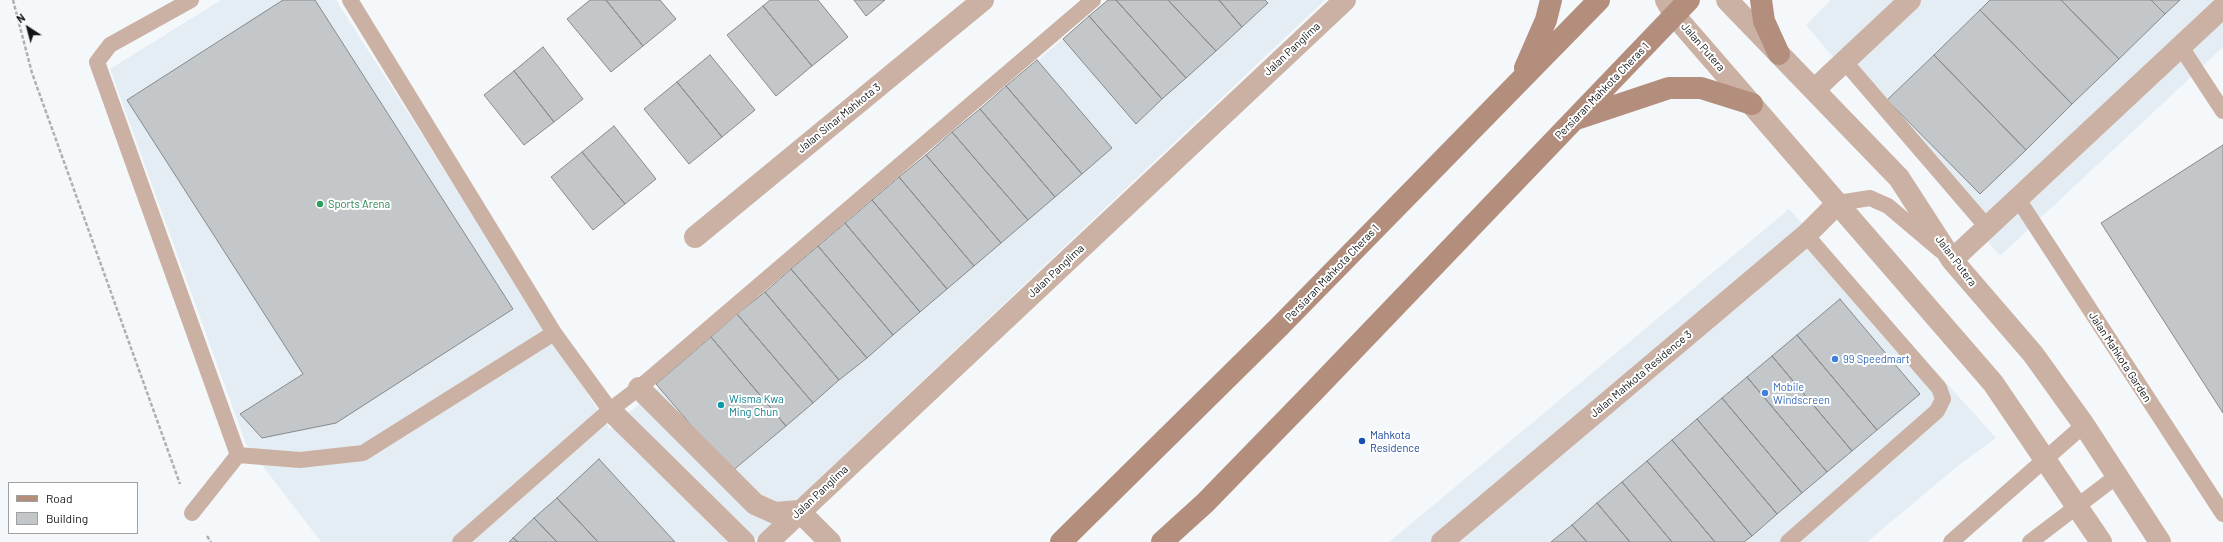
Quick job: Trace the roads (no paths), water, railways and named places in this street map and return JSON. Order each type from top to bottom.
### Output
[{"type":"main road","points":[[1520,80],[1546,20],[1551,0]]},
{"type":"main road","name":"Persiaran Mahkota Cheras 1","points":[[1061,542],[1279,327],[1599,0]]},
{"type":"main road","points":[[1761,0],[1764,21],[1779,54]]},
{"type":"main road","name":"Persiaran Mahkota Cheras 1","points":[[1162,542],[1205,503],[1574,120],[1677,5]]},
{"type":"main road","points":[[1574,120],[1669,88],[1701,88],[1752,104]]},
{"type":"street","name":"Jalan Sinar Mahkota 3","points":[[696,237],[983,0]]},
{"type":"street","name":"Jalan Panglima","points":[[768,542],[799,511],[1345,0]]},
{"type":"street","name":"Jalan Putera","points":[[1727,0],[1899,178],[1952,260],[2033,354],[2084,426],[2160,542]]},
{"type":"street","points":[[1814,90],[1910,0]]},
{"type":"street","name":"Jalan Putera","points":[[1677,5],[1752,104],[1993,383],[2101,542]]},
{"type":"street","points":[[1952,260],[2223,7]]},
{"type":"street","name":"Jalan Mahkota Residence 3","points":[[1442,542],[1806,235],[1838,203]]},
{"type":"street","points":[[639,388],[755,504],[775,513],[799,511],[830,542]]},
{"type":"street","points":[[610,410],[744,542]]},
{"type":"lane","points":[[191,0],[110,45],[97,62],[238,455]]},
{"type":"lane","points":[[350,0],[554,333],[610,410]]},
{"type":"lane","points":[[460,542],[610,410],[639,388],[1093,0]]},
{"type":"lane","points":[[2181,46],[2223,111]]},
{"type":"lane","points":[[1845,62],[1987,227]]},
{"type":"lane","points":[[1838,203],[1870,198],[1888,206],[1952,260]]},
{"type":"lane","name":"Jalan Mahkota Garden","points":[[2018,199],[2223,514]]},
{"type":"lane","points":[[1788,542],[1937,411],[1943,399],[1939,388],[1806,235]]},
{"type":"lane","points":[[238,455],[300,460],[363,453],[554,333]]},
{"type":"lane","points":[[1951,542],[2084,426]]},
{"type":"lane","points":[[192,513],[238,455]]},
{"type":"lane","points":[[2030,542],[2117,476]]},
{"type":"place","name":"Sports Arena","points":[[320,204]]},
{"type":"place","name":"99 Speedmart","points":[[1835,359]]},
{"type":"place","name":"Mobile Windscreen","points":[[1765,393]]},
{"type":"place","name":"Wisma Kwa Ming Chun","points":[[721,405]]},
{"type":"place","name":"Mahkota Residence","points":[[1362,441]]}]
